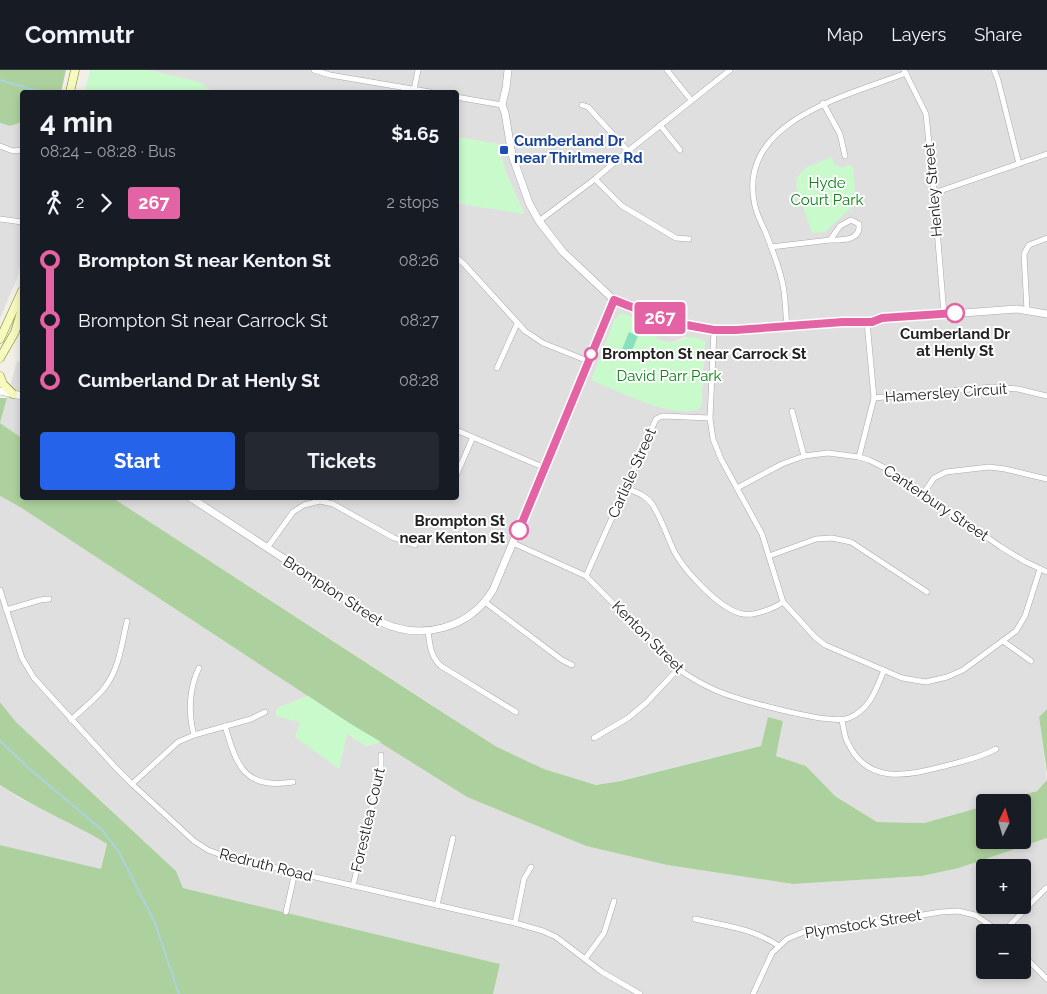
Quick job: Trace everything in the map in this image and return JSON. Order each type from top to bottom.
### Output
[{"type":"main road","points":[[70,90],[75,70]]},
{"type":"main road","points":[[0,339],[20,295]]},
{"type":"main road","points":[[0,358],[15,332],[20,315]]},
{"type":"main road","points":[[0,376],[3,384],[13,394]]},
{"type":"street","points":[[314,70],[414,90],[418,70]]},
{"type":"street","points":[[508,70],[502,105],[512,155],[523,187],[539,221],[562,252],[614,300],[670,322],[714,330],[857,321],[868,322],[882,318],[1003,309],[1027,310],[1047,314]]},
{"type":"street","points":[[667,70],[691,100]]},
{"type":"street","points":[[539,221],[595,179],[730,70]]},
{"type":"street","points":[[994,70],[1019,164]]},
{"type":"street","points":[[787,326],[782,280],[755,207],[752,190],[755,166],[760,152],[768,142],[793,121],[823,103],[905,71]]},
{"type":"street","name":"Henley Street","points":[[905,71],[926,114],[944,314]]},
{"type":"street","points":[[459,98],[502,105]]},
{"type":"street","points":[[823,103],[840,134],[845,156]]},
{"type":"street","points":[[582,105],[588,106],[628,151]]},
{"type":"street","points":[[660,125],[680,150]]},
{"type":"street","points":[[0,146],[13,151],[20,150]]},
{"type":"street","points":[[934,193],[1047,154]]},
{"type":"street","points":[[595,179],[622,206],[676,238],[689,239]]},
{"type":"street","points":[[0,219],[20,222]]},
{"type":"street","points":[[771,247],[830,240],[848,240],[858,232],[859,224],[851,220],[845,222],[830,240]]},
{"type":"street","points":[[1027,310],[1024,254],[1029,245],[1047,238]]},
{"type":"street","points":[[459,260],[525,331],[544,343],[588,361]]},
{"type":"street","name":"Brompton Street","points":[[202,500],[268,548],[381,622],[402,630],[428,631],[445,628],[460,622],[485,602],[493,590],[614,300]]},
{"type":"street","points":[[859,457],[874,398],[868,322]]},
{"type":"street","points":[[497,368],[517,324]]},
{"type":"street","points":[[714,330],[710,418],[713,439],[721,459],[762,534],[782,602],[815,637],[825,644],[902,678],[926,682],[947,677],[963,670],[1016,631],[1025,616],[1040,569]]},
{"type":"street","name":"Hamersley Circuit","points":[[874,398],[992,387],[1018,389],[1047,396]]},
{"type":"street","points":[[0,391],[20,396]]},
{"type":"street","points":[[792,411],[804,456]]},
{"type":"street","name":"Carlisle Street","points":[[586,576],[656,419],[662,416],[710,418]]},
{"type":"street","points":[[459,431],[545,468]]},
{"type":"street","points":[[459,469],[473,437]]},
{"type":"street","name":"Canterbury Street","points":[[737,488],[782,464],[804,456],[828,453],[859,457],[882,466],[1001,547],[1047,572]]},
{"type":"street","points":[[923,494],[934,478],[946,472],[989,467],[1005,469],[1047,480]]},
{"type":"street","points":[[626,488],[643,496],[651,504],[676,555],[693,578],[732,611],[753,614],[782,602]]},
{"type":"street","points":[[268,548],[293,512],[304,505],[320,501],[333,504],[394,538],[415,545]]},
{"type":"street","points":[[769,556],[816,539],[832,538],[851,542],[927,592]]},
{"type":"street","name":"Kenton Street","points":[[513,544],[586,576],[678,669],[694,680],[739,699],[816,718],[842,721]]},
{"type":"street","name":"Redruth Road","points":[[0,590],[22,658],[34,678],[132,784],[189,836],[208,850],[224,856],[543,931],[556,937],[602,972],[640,994]]},
{"type":"street","points":[[6,610],[40,600],[49,600]]},
{"type":"street","points":[[485,602],[562,660],[572,665]]},
{"type":"street","points":[[71,720],[104,688],[111,678],[116,666],[127,621]]},
{"type":"street","points":[[428,631],[431,653],[441,666],[516,712]]},
{"type":"street","points":[[1003,640],[1031,661]]},
{"type":"street","points":[[194,735],[190,713],[194,678],[199,668]]},
{"type":"street","points":[[594,738],[628,718],[646,704],[678,669]]},
{"type":"street","points":[[884,670],[873,698],[864,709],[851,718],[842,721],[847,742],[855,756],[866,766],[888,774],[912,774],[984,756],[996,749]]},
{"type":"street","points":[[132,784],[178,742],[194,735],[251,719],[265,712]]},
{"type":"street","points":[[226,726],[235,759],[243,771],[254,779],[268,783],[293,782]]},
{"type":"street","name":"Forestlea Court","points":[[353,886],[382,769],[381,755]]},
{"type":"street","points":[[438,905],[453,838]]},
{"type":"street","points":[[515,923],[524,879],[531,867]]},
{"type":"street","points":[[286,912],[295,872]]},
{"type":"street","points":[[1010,924],[1046,888]]},
{"type":"street","points":[[585,959],[604,933],[614,901]]},
{"type":"street","name":"Plymstock Street","points":[[754,994],[772,953],[787,939],[811,929],[873,923],[940,912],[958,911],[975,915],[989,924]]},
{"type":"street","points":[[695,919],[753,932],[764,936],[779,946]]},
{"type":"street","points":[[1031,963],[1047,979]]},
{"type":"shaded area","points":[[147,70],[1047,70],[1047,709],[1039,717],[1047,780],[1037,791],[1026,794],[976,794],[976,809],[924,823],[877,822],[835,796],[806,766],[776,756],[783,721],[768,717],[761,746],[621,781],[596,785],[544,769],[497,747],[116,500],[459,500],[459,203],[524,213],[506,173],[498,144],[459,138],[459,90],[209,90],[199,82]],"holes":[[[618,315],[648,326],[657,339],[670,343],[685,337],[705,341],[701,408]]]},
{"type":"shaded area","points":[[0,123],[10,126],[20,123],[20,266],[18,276],[0,318]]},
{"type":"shaded area","points":[[17,361],[20,362],[20,437],[0,423]]},
{"type":"shaded area","points":[[0,496],[20,507],[308,696],[277,708],[289,719],[300,722],[339,768],[347,733],[366,746],[381,742],[467,797],[586,846],[667,865],[793,884],[922,876],[976,862],[976,914],[1031,914],[1031,859],[985,859],[1015,849],[1031,849],[1031,843],[1047,838],[1047,994],[493,994],[500,964],[183,888],[176,871],[16,722],[0,702]]},
{"type":"shaded area","points":[[0,785],[17,797],[81,828],[107,844],[102,870],[0,845]]},
{"type":"green space","points":[[0,70],[66,70],[61,90],[20,90],[20,123],[10,126],[0,123]]},
{"type":"green space","points":[[90,70],[147,70],[199,82],[209,90],[85,90]]},
{"type":"green space","points":[[459,138],[498,144],[506,173],[524,214],[459,203]]},
{"type":"green space","name":"Hyde Court Park","points":[[832,157],[835,165],[844,168],[849,165],[853,167],[854,205],[825,232],[812,233],[796,186],[797,177],[807,167]]},
{"type":"green space","name":"David Parr Park","points":[[620,314],[643,322],[657,338],[663,341],[677,342],[694,337],[705,342],[701,408],[690,411],[677,411],[662,408],[630,397],[591,380],[615,319]]},
{"type":"green space","points":[[629,332],[638,336],[630,355],[621,352]]},
{"type":"green space","points":[[0,398],[7,398],[0,423]]},
{"type":"green space","points":[[0,423],[20,437],[20,500],[116,500],[497,747],[544,769],[596,785],[621,781],[761,746],[768,717],[783,721],[776,756],[806,766],[835,796],[877,822],[924,823],[976,809],[976,849],[1015,849],[985,859],[976,859],[976,862],[959,868],[922,876],[793,884],[667,865],[586,846],[467,797],[349,723],[20,507],[0,496]]},
{"type":"green space","points":[[308,696],[381,742],[366,746],[347,734],[339,769],[295,737],[300,722],[275,716],[277,708]]},
{"type":"green space","points":[[0,702],[16,722],[176,871],[183,888],[500,964],[493,994],[0,994],[0,845],[101,869],[107,844],[0,785]]},
{"type":"green space","points":[[1047,709],[1047,773],[1039,717]]},
{"type":"green space","points":[[1047,780],[1047,838],[1031,843],[1031,794],[1026,794],[1037,791]]},
{"type":"waterway","points":[[0,80],[34,90]]},
{"type":"waterway","points":[[0,741],[102,830],[119,852],[155,923],[179,994]]},
{"type":"bus line","name":"267","points":[[519,530],[614,300],[670,322],[714,330],[857,321],[872,322],[882,318],[955,313]]},
{"type":"place","name":"Cumberland Dr near Thirlmere Rd","points":[[504,150]]},
{"type":"place","name":"Cumberland Dr at Henly St","points":[[955,313]]},
{"type":"place","name":"Brompton St near Carrock St","points":[[591,354]]},
{"type":"place","name":"Brompton St near Kenton St","points":[[519,530]]}]
